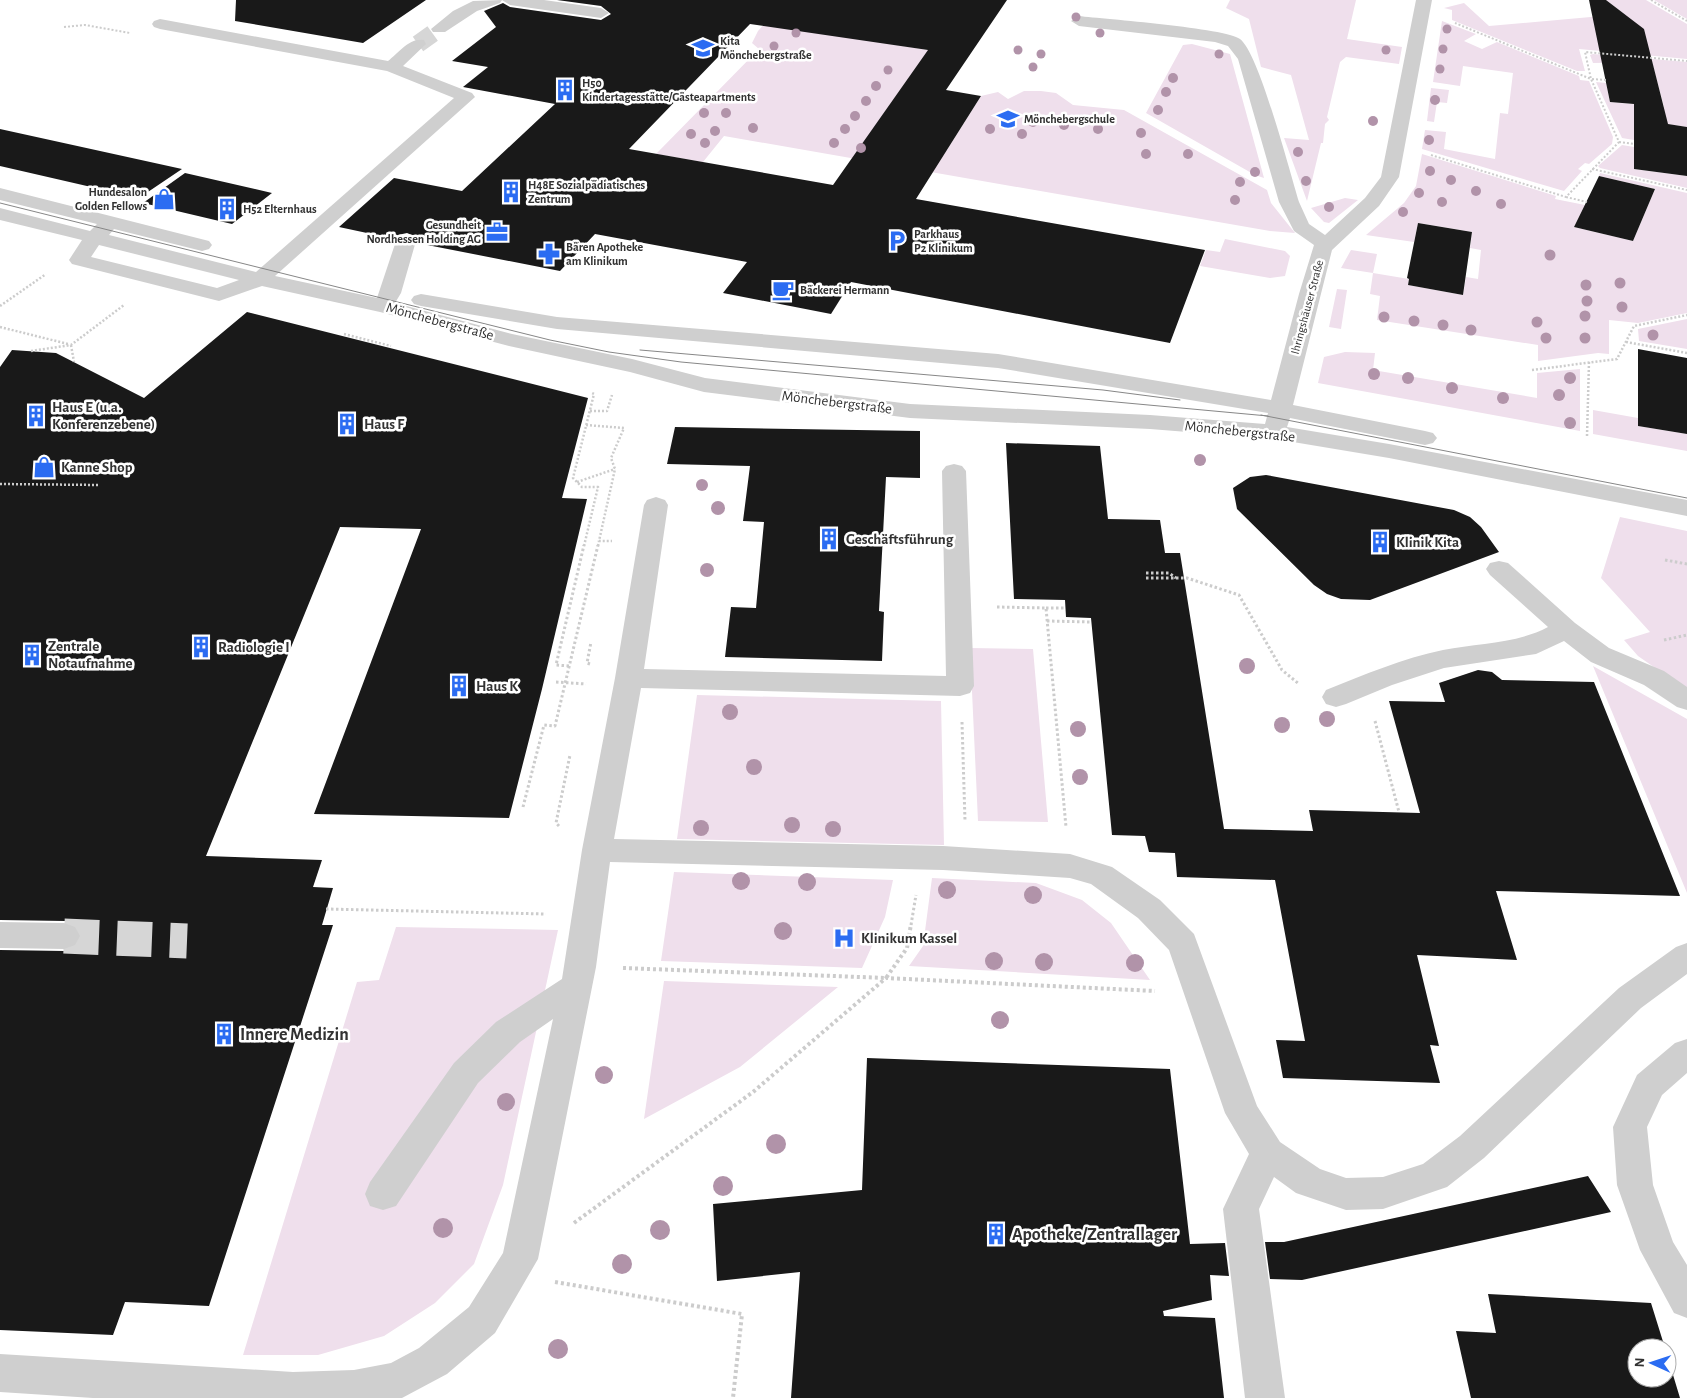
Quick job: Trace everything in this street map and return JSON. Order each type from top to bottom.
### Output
[{"type":"street","points":[[439,29],[466,8],[478,3],[494,0]]},
{"type":"street","points":[[510,0],[601,13]]},
{"type":"street","name":"Ihringshäuser Straße","points":[[1275,432],[1309,294],[1323,247],[1372,202],[1390,178],[1422,7]]},
{"type":"street","points":[[1079,21],[1216,37],[1234,42],[1246,59],[1289,202],[1301,227],[1327,245]]},
{"type":"street","points":[[112,223],[93,238],[79,260],[219,295],[260,279],[279,265],[466,97],[390,67],[160,24]]},
{"type":"street","points":[[390,67],[418,44]]},
{"type":"street","name":"Mönchebergstraße","points":[[0,194],[279,265],[509,340],[632,366],[704,385],[910,411],[1150,422],[1275,432],[1389,451],[1687,508]]},
{"type":"street","name":"Mönchebergstraße","points":[[0,214],[260,279],[387,300],[557,323],[998,360],[1226,398],[1687,490]]},
{"type":"street","points":[[387,300],[406,241]]},
{"type":"street","points":[[629,678],[960,686],[954,471]]},
{"type":"street","points":[[0,1373],[293,1391],[354,1389],[396,1381],[433,1361],[482,1320],[520,1260],[578,976],[597,850],[629,678],[656,505]]},
{"type":"street","points":[[1499,569],[1566,629],[1600,655],[1654,678],[1687,700]]},
{"type":"street","points":[[1336,697],[1442,660],[1536,645],[1566,629]]},
{"type":"street","points":[[597,850],[944,858],[1070,866],[1101,875],[1149,909],[1183,943],[1202,993],[1218,1046],[1242,1113],[1268,1153],[1309,1182],[1346,1194],[1383,1193],[1434,1176],[1472,1148],[1630,998],[1687,956]]},
{"type":"street","points":[[0,935],[64,936]]},
{"type":"street","points":[[383,1194],[466,1073],[508,1032],[578,976]]},
{"type":"street","points":[[1687,1053],[1649,1085],[1630,1127],[1635,1185],[1658,1250],[1687,1300]]},
{"type":"street","points":[[1265,1398],[1241,1209],[1268,1153]]},
{"type":"path","points":[[1651,0],[1687,21]]},
{"type":"path","points":[[1422,7],[1438,17],[1591,79],[1606,80]]},
{"type":"path","points":[[64,27],[85,25],[133,33]]},
{"type":"path","points":[[1619,142],[1591,79],[1585,52],[1687,61]]},
{"type":"path","points":[[1619,142],[1634,144]]},
{"type":"path","points":[[1566,197],[1591,168],[1619,142]]},
{"type":"path","points":[[1397,148],[1418,151],[1586,202]]},
{"type":"path","points":[[1591,168],[1687,190]]},
{"type":"path","points":[[0,306],[43,276],[79,260]]},
{"type":"path","points":[[31,351],[71,345],[131,299]]},
{"type":"path","points":[[1532,370],[1617,359],[1634,326],[1687,316]]},
{"type":"path","points":[[0,327],[71,345]]},
{"type":"path","points":[[342,334],[400,348]]},
{"type":"path","points":[[1626,342],[1687,353]]},
{"type":"path","points":[[71,345],[74,362]]},
{"type":"path","points":[[1587,436],[1589,362]]},
{"type":"path","points":[[569,666],[556,665],[598,487],[582,487],[573,478],[594,394],[585,391]]},
{"type":"path","points":[[590,411],[605,411]]},
{"type":"path","points":[[586,425],[624,428]]},
{"type":"path","points":[[577,482],[615,468]]},
{"type":"path","points":[[0,484],[99,485]]},
{"type":"path","points":[[523,807],[544,725],[555,726],[599,541]]},
{"type":"path","points":[[1665,560],[1687,564]]},
{"type":"path","points":[[1146,573],[1169,573],[1177,578]]},
{"type":"path","points":[[1146,578],[1195,580],[1239,595],[1282,670],[1295,682],[1336,697]]},
{"type":"path","points":[[959,606],[1065,608]]},
{"type":"path","points":[[1046,608],[1070,866]]},
{"type":"path","points":[[1047,621],[1091,622]]},
{"type":"path","points":[[1660,642],[1687,635]]},
{"type":"path","points":[[556,682],[586,684]]},
{"type":"path","points":[[1366,685],[1398,812]]},
{"type":"path","points":[[733,1398],[742,1314],[555,1282],[520,1260],[753,1092],[886,978],[907,948],[919,879],[944,858],[965,833],[960,686]]},
{"type":"path","points":[[326,909],[588,915]]},
{"type":"path","points":[[578,976],[886,978],[1202,993]]},
{"type":"shaded area","points":[[1230,0],[1356,0],[1347,39],[1402,47],[1399,64],[1346,57],[1340,62],[1327,117],[1329,120],[1325,124],[1323,143],[1321,143],[1307,201],[1284,138],[1309,140],[1291,75],[1261,67],[1249,19],[1226,8]]},
{"type":"shaded area","points":[[1606,0],[1646,0],[1687,24],[1687,59],[1579,49],[1585,71],[1577,71],[1452,20],[1452,10],[1444,8],[1464,3],[1489,26],[1624,14]]},
{"type":"shaded area","points":[[1654,0],[1687,0],[1687,19]]},
{"type":"shaded area","points":[[1442,21],[1476,34],[1464,41],[1482,49],[1497,42],[1579,76],[1580,80],[1589,81],[1613,137],[1612,144],[1589,164],[1585,163],[1578,169],[1582,171],[1564,191],[1422,149],[1425,130],[1446,132],[1444,149],[1495,159],[1500,113],[1508,114],[1513,73],[1463,66],[1460,86],[1433,82]]},
{"type":"shaded area","points":[[765,23],[939,52],[922,59],[873,129],[947,150],[981,96],[998,92],[1008,99],[1024,91],[1056,93],[1073,105],[1124,110],[1267,190],[1271,203],[1295,233],[1270,231],[724,136],[703,162],[656,154],[759,49],[752,43],[758,31]]},
{"type":"shaded area","points":[[1192,44],[1230,54],[1264,178],[1255,175],[1146,113],[1183,45]]},
{"type":"shaded area","points":[[1590,55],[1687,62],[1687,127],[1634,119],[1634,140],[1622,138],[1596,82],[1606,83],[1610,102],[1664,107],[1652,62],[1593,63]]},
{"type":"shaded area","points":[[1431,88],[1449,90],[1447,103],[1437,102],[1434,122],[1427,121]]},
{"type":"shaded area","points":[[1622,145],[1634,147],[1634,169],[1687,176],[1687,188],[1598,166]]},
{"type":"shaded area","points":[[1422,154],[1556,196],[1555,199],[1585,205],[1574,227],[1633,241],[1655,189],[1599,176],[1600,173],[1687,193],[1687,313],[1638,323],[1609,320],[1609,354],[1598,353],[1538,361],[1538,345],[1377,320],[1380,296],[1370,294],[1373,273],[1409,279],[1408,285],[1463,295],[1466,277],[1478,279],[1481,250],[1470,248],[1472,232],[1418,223],[1414,242],[1366,235],[1404,203],[1416,186]]},
{"type":"shaded area","points":[[1345,198],[1358,200],[1329,223],[1324,222],[1311,208]]},
{"type":"shaded area","points":[[1225,239],[1285,251],[1290,256],[1285,276],[1270,278],[1200,266],[1206,250],[1220,252]]},
{"type":"shaded area","points":[[1351,250],[1377,254],[1373,273],[1341,268]]},
{"type":"shaded area","points":[[1337,289],[1347,290],[1341,329],[1329,327]]},
{"type":"shaded area","points":[[1687,319],[1687,349],[1639,341],[1638,329]]},
{"type":"shaded area","points":[[1345,352],[1375,353],[1373,370],[1537,398],[1537,373],[1580,369],[1580,431],[1318,383],[1324,357]]},
{"type":"shaded area","points":[[1593,410],[1638,418],[1638,426],[1687,434],[1687,451],[1593,434]]},
{"type":"shaded area","points":[[1620,517],[1687,531],[1687,690],[1638,656],[1624,640],[1650,632],[1601,578]]},
{"type":"shaded area","points":[[970,648],[1033,649],[1048,822],[978,821]]},
{"type":"shaded area","points":[[1593,666],[1687,719],[1687,893]]},
{"type":"shaded area","points":[[697,695],[941,701],[944,845],[677,839]]},
{"type":"shaded area","points":[[674,872],[893,880],[885,917],[862,968],[661,961]]},
{"type":"shaded area","points":[[932,878],[1036,883],[1082,900],[1111,923],[1150,980],[909,966],[923,946]]},
{"type":"shaded area","points":[[396,927],[558,930],[503,1185],[474,1264],[435,1303],[384,1336],[318,1355],[243,1355],[357,982],[379,980]]},
{"type":"shaded area","points":[[664,981],[838,987],[740,1067],[644,1119]]},
{"type":"building","points":[[236,0],[426,0],[363,43],[235,21]]},
{"type":"building","points":[[557,0],[1007,0],[946,90],[981,96],[916,199],[1205,250],[1170,343],[851,282],[831,314],[723,293],[747,262],[595,234],[560,271],[417,243],[414,236],[407,233],[398,235],[395,239],[339,227],[394,178],[462,191],[555,104],[463,87],[488,67],[452,61],[496,27],[484,11],[503,3],[510,7],[601,20],[611,14],[601,6]],"holes":[[[750,24],[928,50],[833,185],[629,149]]]},
{"type":"building","points":[[1589,0],[1606,0],[1644,29],[1668,124],[1687,127],[1687,176],[1634,169],[1634,104],[1610,102]]},
{"type":"building","points":[[0,129],[182,169],[139,198],[0,166]]},
{"type":"building","points":[[185,173],[272,193],[232,224],[143,203]]},
{"type":"building","points":[[1599,176],[1655,189],[1633,241],[1574,227]]},
{"type":"building","points":[[1418,223],[1472,232],[1463,295],[1408,285],[1409,279],[1407,278]]},
{"type":"building","points":[[247,312],[588,398],[562,498],[587,499],[542,689],[509,818],[314,814],[421,529],[340,527],[206,856],[322,860],[313,887],[333,888],[322,925],[333,925],[209,1306],[125,1302],[113,1335],[0,1330],[0,950],[64,951],[76,947],[82,937],[77,926],[65,921],[0,920],[0,367],[12,350],[56,353],[144,398]]},
{"type":"building","points":[[1638,349],[1687,358],[1687,434],[1638,426]]},
{"type":"building","name":"Geschäftsführung","points":[[675,427],[920,431],[920,478],[886,477],[879,611],[884,612],[882,661],[725,657],[731,607],[756,608],[764,522],[743,521],[750,466],[667,464]]},
{"type":"building","points":[[1006,443],[1100,446],[1108,519],[1160,520],[1165,553],[1180,553],[1224,829],[1313,831],[1309,810],[1420,813],[1389,701],[1445,702],[1439,683],[1478,670],[1492,672],[1502,680],[1594,682],[1680,896],[1496,891],[1517,960],[1417,955],[1439,1046],[1430,1045],[1440,1083],[1283,1078],[1276,1040],[1305,1041],[1275,880],[1177,877],[1175,853],[1149,852],[1145,836],[1112,835],[1091,618],[1066,617],[1065,600],[1014,599]]},
{"type":"building","name":"Klinik Kita","points":[[1266,475],[1454,510],[1470,517],[1481,527],[1499,552],[1370,600],[1341,599],[1327,594],[1314,585],[1237,509],[1233,488],[1250,477]]},
{"type":"building","name":"Apotheke/Zentrallager","points":[[867,1058],[1170,1069],[1190,1244],[1225,1243],[1229,1276],[1210,1275],[1212,1300],[1163,1311],[1164,1316],[1215,1318],[1224,1398],[791,1398],[800,1272],[717,1281],[713,1204],[862,1190]]},
{"type":"building","points":[[1588,1176],[1611,1212],[1302,1280],[1270,1279],[1265,1242],[1284,1242]]},
{"type":"building","points":[[1488,1294],[1651,1303],[1662,1338],[1627,1338],[1627,1388],[1677,1388],[1680,1398],[1471,1398],[1456,1331],[1496,1333]]},
{"type":"tunnel","points":[[418,44],[439,29]]},
{"type":"tunnel","points":[[64,936],[187,941]]},
{"type":"tram line","points":[[0,203],[550,340],[609,352],[681,362],[1264,416]]},
{"type":"tram line","points":[[640,350],[1103,390],[1180,400]]},
{"type":"tram line","points":[[1264,416],[1687,498]]},
{"type":"place","name":"Kita Mönchebergstraße","points":[[703,48]]},
{"type":"place","name":"H50 Kindertagesstätte/Gästeapartments","points":[[565,90]]},
{"type":"place","name":"Mönchebergschule","points":[[1008,119]]},
{"type":"place","name":"H48E Sozialpädiatisches Zentrum","points":[[511,192]]},
{"type":"place","name":"Hundesalon Golden Fellows","points":[[164,199]]},
{"type":"place","name":"H52 Elternhaus","points":[[227,209]]},
{"type":"place","name":"Gesundheit Nordhessen Holding AG","points":[[497,232]]},
{"type":"place","name":"Parkhaus P2 Klinikum","points":[[897,241]]},
{"type":"place","name":"Bären Apotheke am Klinikum","points":[[549,254]]},
{"type":"place","name":"Bäckerei Hermann","points":[[783,290]]},
{"type":"place","name":"Haus E (u.a. Konferenzebene)","points":[[36,416]]},
{"type":"place","name":"Haus F","points":[[347,424]]},
{"type":"place","name":"Kanne Shop","points":[[44,467]]},
{"type":"place","name":"Geschäftsführung","points":[[829,539]]},
{"type":"place","name":"Klinik Kita","points":[[1380,542]]},
{"type":"place","name":"Radiologie I","points":[[201,647]]},
{"type":"place","name":"Zentrale Notaufnahme","points":[[32,655]]},
{"type":"place","name":"Haus K","points":[[459,686]]},
{"type":"place","name":"Klinikum Kassel","points":[[844,938]]},
{"type":"place","name":"Innere Medizin","points":[[224,1034]]},
{"type":"place","name":"Apotheke/Zentrallager","points":[[996,1234]]}]
